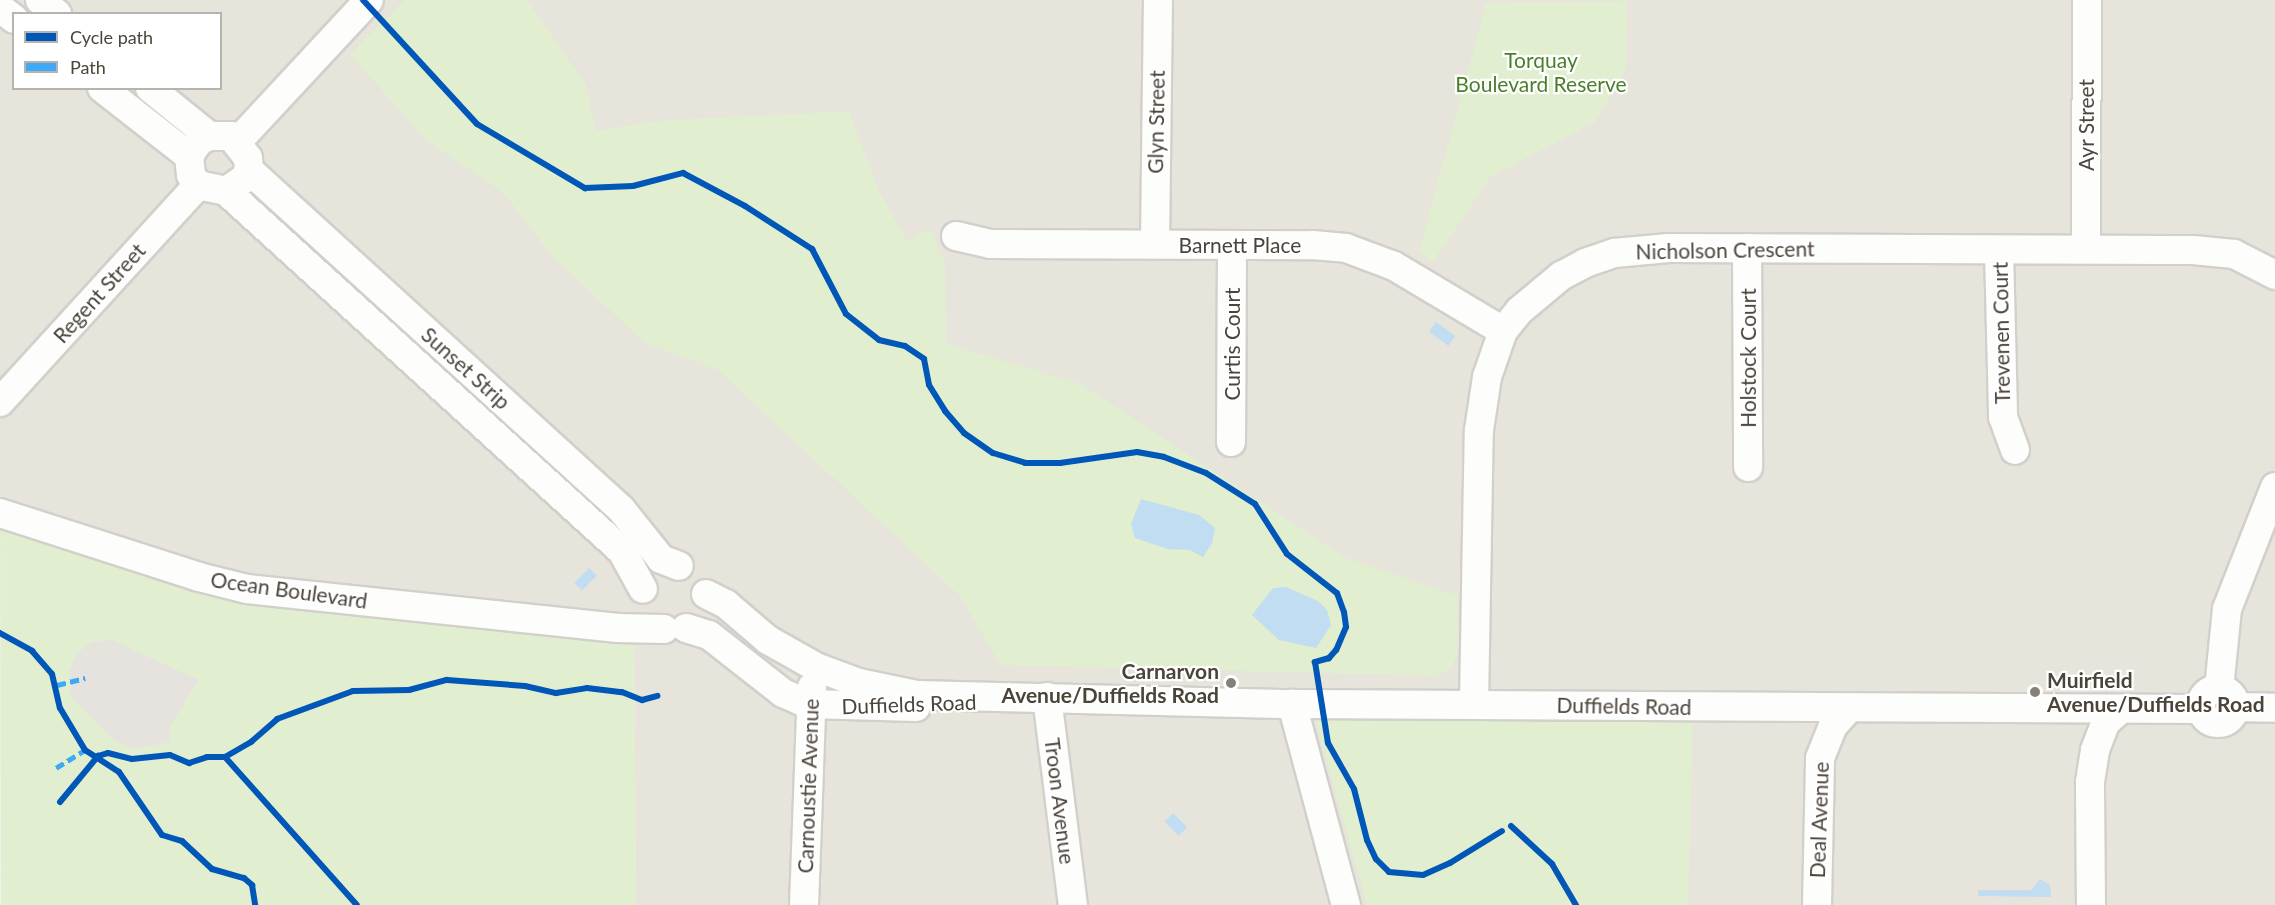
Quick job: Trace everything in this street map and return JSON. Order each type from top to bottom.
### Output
[{"type":"street","points":[[40,0],[55,12]]},
{"type":"street","points":[[249,170],[236,186],[226,191],[198,185],[191,176],[189,156],[199,141],[209,136],[231,136],[238,141],[369,0]]},
{"type":"street","name":"Glyn Street","points":[[1155,244],[1158,0]]},
{"type":"street","name":"Ayr Street","points":[[2085,249],[2087,0]]},
{"type":"street","points":[[0,8],[12,17]]},
{"type":"street","points":[[105,90],[189,156]]},
{"type":"street","points":[[152,90],[209,136]]},
{"type":"street","name":"Sunset Strip","points":[[238,141],[248,158],[249,170],[621,509],[661,559],[697,577],[706,594]]},
{"type":"street","name":"Regent Street","points":[[0,402],[198,185]]},
{"type":"street","name":"Sunset Strip","points":[[226,191],[622,551],[644,595],[650,618],[675,629]]},
{"type":"street","name":"Barnett Place","points":[[956,236],[990,244],[1313,245],[1371,255],[1503,331]]},
{"type":"street","name":"Curtis Court","points":[[1231,442],[1233,245]]},
{"type":"street","name":"Nicholson Crescent","points":[[1474,705],[1479,430],[1486,377],[1503,331],[1537,294],[1585,263],[1644,248],[2213,250],[2242,258],[2275,274]]},
{"type":"street","name":"Holstock Court","points":[[1748,248],[1748,467]]},
{"type":"street","name":"Trevenen Court","points":[[1999,250],[2002,417],[2015,450]]},
{"type":"street","points":[[2219,702],[2227,609],[2275,487]]},
{"type":"street","name":"Ocean Boulevard","points":[[0,513],[248,589],[675,629]]},
{"type":"street","points":[[644,595],[660,570],[679,566]]},
{"type":"street","points":[[675,629],[704,610],[706,594]]},
{"type":"street","name":"Duffields Road","points":[[706,594],[726,604],[768,640],[816,667],[859,683],[917,694],[1292,704],[2121,709],[2219,702],[2275,708]]},
{"type":"street","name":"Ocean Boulevard","points":[[588,622],[621,615],[644,595]]},
{"type":"street","name":"Duffields Road","points":[[675,629],[718,641],[783,693],[808,704],[901,708],[1047,697]]},
{"type":"street","name":"Carnoustie Avenue","points":[[804,905],[808,704],[816,667]]},
{"type":"street","name":"Troon Avenue","points":[[1047,697],[1073,905]]},
{"type":"street","points":[[1292,704],[1346,905]]},
{"type":"street","name":"Deal Avenue","points":[[1817,905],[1820,758],[1833,726],[1849,708]]},
{"type":"street","points":[[2091,905],[2090,782],[2095,750],[2106,722],[2121,709]]},
{"type":"shaded area","points":[[0,0],[2275,0],[2275,905],[636,905],[634,629],[247,589],[0,513]]},
{"type":"shaded area","points":[[112,640],[199,680],[170,726],[170,742],[135,749],[115,741],[70,695],[69,670],[77,653],[92,642]]},
{"type":"green space","points":[[404,0],[527,0],[586,85],[596,131],[654,121],[849,111],[879,191],[907,241],[930,229],[945,263],[946,344],[1079,383],[1344,557],[1458,596],[1457,655],[1451,668],[1437,676],[1000,665],[961,597],[718,370],[645,343],[550,254],[503,192],[426,140],[350,54]]},
{"type":"green space","name":"Torquay Boulevard Reserve","points":[[1627,1],[1626,68],[1595,122],[1490,177],[1433,262],[1419,252],[1486,3]]},
{"type":"green space","points":[[0,513],[199,577],[634,629],[636,905],[1,905]]},
{"type":"green space","points":[[1693,718],[1688,905],[1367,905],[1315,719]]},
{"type":"water","points":[[1436,322],[1455,336],[1448,346],[1429,332]]},
{"type":"water","points":[[1141,499],[1199,515],[1215,528],[1212,543],[1203,557],[1190,550],[1168,549],[1135,538],[1131,524]]},
{"type":"water","points":[[589,568],[597,576],[582,591],[574,583]]},
{"type":"water","points":[[1286,587],[1318,601],[1327,610],[1331,625],[1316,648],[1279,640],[1252,615],[1273,588]]},
{"type":"water","points":[[1173,813],[1187,827],[1179,836],[1165,821]]},
{"type":"water","points":[[2040,879],[2050,885],[2051,897],[1978,896],[1978,890],[2031,890]]},
{"type":"marked path","points":[[57,685],[85,678]]},
{"type":"marked path","points":[[56,768],[85,750]]},
{"type":"cycle path","points":[[363,0],[477,124],[585,188],[633,186],[683,173],[745,206],[812,249],[846,314],[879,340],[905,346],[924,359],[929,385],[945,411],[964,433],[993,453],[1025,463],[1060,463],[1137,452],[1164,457],[1206,473],[1255,504],[1287,554],[1337,593],[1344,612],[1346,627],[1336,650],[1329,658],[1315,662],[1328,743],[1354,789],[1367,840],[1376,859],[1389,872],[1423,875],[1450,863],[1502,831]]},
{"type":"cycle path","points":[[0,633],[32,651],[52,674],[60,708],[85,750],[119,772],[162,835],[182,841],[212,869],[244,878],[252,885],[255,905]]},
{"type":"cycle path","points":[[225,757],[251,742],[277,719],[353,691],[409,690],[447,680],[525,686],[556,693],[587,688],[622,692],[642,700],[657,696]]},
{"type":"cycle path","points":[[60,802],[98,756],[108,753],[132,759],[170,755],[189,763],[207,757],[225,757],[357,905]]},
{"type":"cycle path","points":[[1511,826],[1552,864],[1576,905]]},
{"type":"place","name":"Carnarvon Avenue/Duffields Road","points":[[1231,683]]},
{"type":"place","name":"Muirfield Avenue/Duffields Road","points":[[2035,692]]}]
